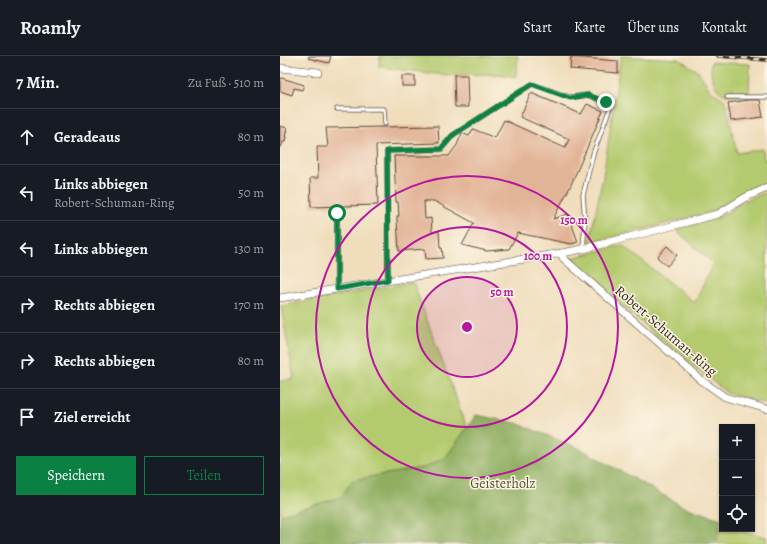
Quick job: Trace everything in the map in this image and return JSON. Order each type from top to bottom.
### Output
[{"type":"street","points":[[280,68],[318,72]]},
{"type":"street","points":[[280,298],[583,249],[718,214],[746,197],[767,188]]},
{"type":"street","name":"Robert-Schuman-Ring","points":[[562,253],[563,258],[701,380],[725,397],[767,409]]},
{"type":"lane","points":[[388,280],[387,151],[441,149],[453,135],[532,84],[570,98],[588,95],[606,102],[610,108],[593,154],[583,195],[585,222],[583,249]]},
{"type":"lane","points":[[727,97],[767,97]]},
{"type":"lane","points":[[336,109],[384,109],[385,124]]},
{"type":"lane","points":[[337,213],[337,289]]},
{"type":"green space","points":[[380,56],[518,56],[516,77],[499,74],[447,75],[379,67]]},
{"type":"green space","points":[[621,56],[679,59],[699,72],[710,90],[725,100],[737,153],[763,149],[764,160],[767,160],[767,184],[716,211],[589,243],[603,177]]},
{"type":"green space","points":[[711,62],[750,64],[749,95],[729,96],[718,90],[713,82]]},
{"type":"green space","points":[[767,192],[767,404],[727,393],[674,350],[568,259],[622,245],[695,303],[713,263],[676,230],[720,217],[748,199]]},
{"type":"green space","points":[[413,282],[467,428],[446,457],[427,467],[353,480],[341,497],[280,515],[280,381],[294,379],[281,306]]},
{"type":"green space","name":"Geisterholz","points":[[476,415],[516,423],[581,449],[684,507],[719,518],[719,527],[715,544],[280,544],[280,515],[341,497],[353,480],[427,467],[446,457]]},
{"type":"green space","points":[[720,532],[743,532],[767,537],[767,544],[717,544]]},
{"type":"building","points":[[309,56],[331,56],[329,63],[308,58]]},
{"type":"building","points":[[571,57],[618,61],[618,73],[570,69]]},
{"type":"building","points":[[454,75],[467,75],[468,107],[455,107]]},
{"type":"building","points":[[402,76],[415,76],[415,86],[402,86]]},
{"type":"building","points":[[282,78],[304,85],[302,90],[294,88],[292,95],[280,91],[280,79]]},
{"type":"building","points":[[531,93],[581,114],[587,104],[603,111],[570,187],[553,219],[568,214],[578,242],[571,244],[518,233],[509,249],[487,251],[462,245],[474,223],[434,201],[424,201],[425,219],[431,218],[432,232],[439,231],[440,248],[442,248],[443,258],[426,259],[425,249],[399,251],[397,216],[399,216],[398,202],[396,202],[394,156],[449,156],[457,145],[462,133],[469,136],[473,129],[495,138],[504,120],[565,148],[569,139],[520,117]]},
{"type":"building","points":[[760,100],[763,117],[731,121],[728,103]]},
{"type":"building","points":[[280,126],[287,128],[285,142],[283,142],[281,147],[280,147]]},
{"type":"building","points":[[438,126],[439,143],[376,145],[378,205],[311,207],[310,178],[318,178],[317,147],[328,147],[326,128]]},
{"type":"building","points":[[667,246],[677,255],[667,266],[657,257]]},
{"type":"railway","points":[[718,56],[767,60]]},
{"type":"route","points":[[337,213],[337,289],[388,280],[387,151],[441,149],[453,135],[532,84],[570,98],[588,95],[606,102]]}]
